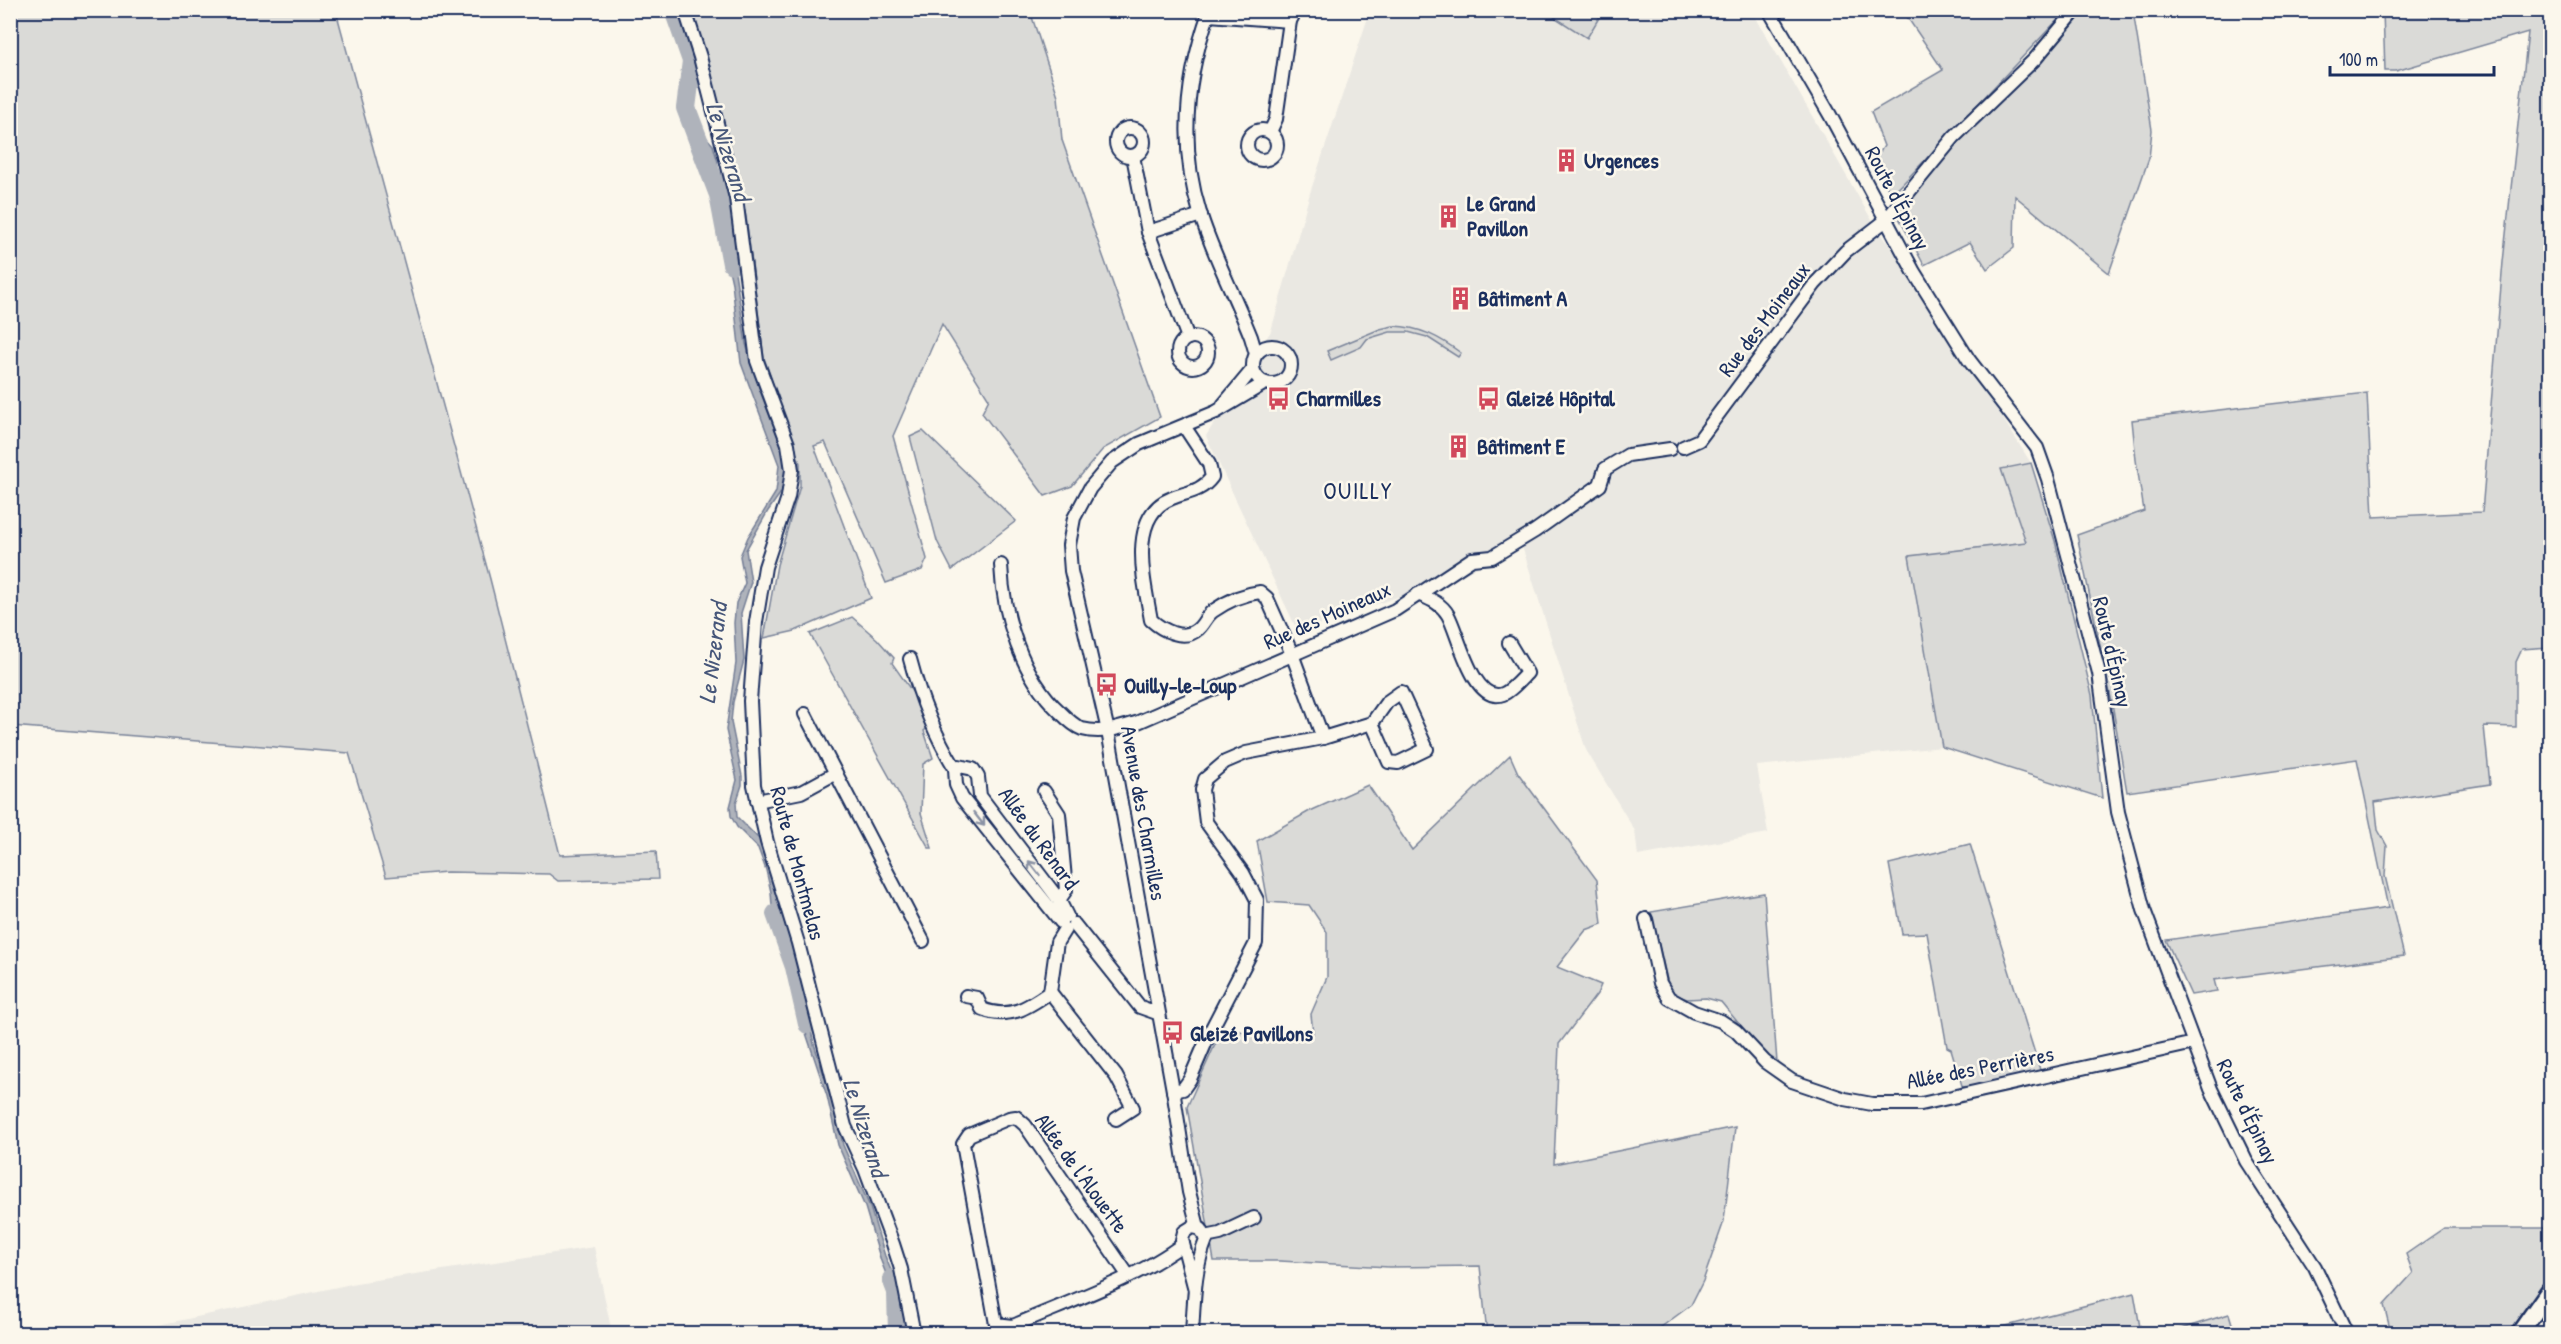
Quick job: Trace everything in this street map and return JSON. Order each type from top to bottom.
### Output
[{"type":"main road","points":[[2519,1334],[2550,1290]]},
{"type":"street","name":"Route de Montmelas","points":[[685,10],[700,57],[741,219],[751,324],[760,372],[788,444],[792,470],[788,497],[765,567],[756,622],[750,701],[752,764],[757,801],[798,943],[845,1126],[865,1169],[893,1244],[901,1269],[914,1334]]},
{"type":"street","name":"Route d'Épinay","points":[[1769,10],[1830,115],[1914,272],[1969,360],[2037,448],[2099,673],[2118,812],[2144,910],[2211,1089],[2246,1161],[2315,1267],[2347,1334]]},
{"type":"street","name":"Rue des Moineaux","points":[[1108,731],[1136,723],[1395,610],[1472,559],[1492,557],[1535,531],[1600,485],[1605,470],[1628,455],[1676,448],[1699,440],[1815,284],[1846,250],[1885,221],[1954,137],[2035,59],[2076,10]]},
{"type":"street","points":[[1256,354],[1267,346],[1276,346],[1285,350],[1292,365],[1291,371],[1284,381],[1275,385],[1259,380],[1253,369],[1256,354],[1238,302],[1201,215],[1191,171],[1186,124],[1192,70],[1210,13],[1293,16],[1276,119],[1270,132]]},
{"type":"street","points":[[1133,156],[1148,232],[1188,338]]},
{"type":"street","points":[[1148,232],[1201,215]]},
{"type":"street","points":[[1238,302],[1267,346]]},
{"type":"street","name":"Avenue des Charmilles","points":[[1216,412],[1253,369]]},
{"type":"street","name":"Avenue des Charmilles","points":[[1192,1334],[1198,1235],[1108,731],[1071,571],[1069,544],[1074,518],[1090,488],[1112,462],[1139,444],[1216,412],[1265,383]]},
{"type":"street","points":[[1184,426],[1209,464],[1212,477],[1200,489],[1186,496],[1171,498],[1147,518],[1141,538],[1152,620],[1163,631],[1182,634],[1197,630],[1213,611],[1246,594],[1260,592],[1267,598],[1292,654],[1323,738]]},
{"type":"street","points":[[1001,565],[1002,584],[1012,626],[1034,679],[1050,703],[1080,728],[1108,731]]},
{"type":"street","points":[[1418,594],[1438,603],[1448,615],[1461,651],[1481,688],[1492,695],[1503,694],[1527,673],[1509,643]]},
{"type":"street","name":"Allée du Renard","points":[[910,659],[916,683],[940,744],[955,768],[956,785],[962,798],[1140,1007],[1157,1013]]},
{"type":"street","points":[[1173,1091],[1183,1089],[1190,1079],[1211,1030],[1256,943],[1257,900],[1243,873],[1206,822],[1202,790],[1205,780],[1225,762],[1246,753],[1323,738],[1372,723],[1387,702],[1401,692],[1427,749],[1398,763],[1389,762],[1372,723]]},
{"type":"street","points":[[805,714],[923,941]]},
{"type":"street","name":"Allée du Renard","points":[[955,768],[959,766],[973,769],[978,777],[980,796],[1059,900],[1067,923]]},
{"type":"street","points":[[757,801],[801,792],[836,773]]},
{"type":"street","points":[[1044,791],[1059,813],[1066,890],[1059,900]]},
{"type":"street","name":"Allée des Perrières","points":[[1646,919],[1660,983],[1669,999],[1694,1012],[1720,1021],[1736,1031],[1765,1062],[1792,1081],[1845,1099],[1872,1104],[1921,1104],[2194,1043]]},
{"type":"street","points":[[1067,923],[1057,942],[1050,992],[1116,1076],[1136,1107],[1116,1119]]},
{"type":"street","points":[[966,996],[977,998],[982,1009],[998,1015],[1026,1007],[1050,992]]},
{"type":"street","name":"Allée de l'Alouette","points":[[1009,1118],[1016,1118],[1025,1125],[1128,1275],[1013,1326],[996,1324],[963,1144],[969,1136],[1009,1118]]},
{"type":"street","points":[[1198,1235],[1192,1250],[1185,1245],[1182,1236],[1198,1235],[1220,1234],[1254,1218]]},
{"type":"street","points":[[1128,1275],[1185,1245]]},
{"type":"street","name":"Avenue des Charmilles","points":[[1185,1245],[1195,1290]]},
{"type":"shaded area","points":[[14,10],[336,11],[490,579],[560,855],[656,851],[658,879],[558,881],[549,874],[447,872],[386,877],[349,753],[11,726],[10,14]]},
{"type":"shaded area","points":[[1603,10],[1587,38],[1545,11]]},
{"type":"shaded area","points":[[671,11],[679,11],[694,64],[687,94],[688,103],[695,124],[713,145],[717,159],[721,206],[732,231],[730,256],[735,272],[746,344],[760,391],[781,444],[786,469],[782,491],[746,550],[751,582],[741,613],[744,660],[733,702],[731,722],[742,776],[742,785],[736,803],[737,817],[760,840],[778,895],[779,917],[791,940],[806,994],[814,1044],[836,1112],[843,1145],[870,1207],[885,1256],[898,1287],[905,1323],[903,1333],[897,1333],[900,1319],[895,1297],[881,1261],[865,1207],[838,1145],[827,1096],[805,1030],[802,998],[795,971],[784,939],[773,920],[771,892],[766,870],[758,848],[737,827],[731,816],[730,807],[737,780],[726,730],[736,663],[734,623],[736,603],[745,583],[740,556],[748,537],[776,492],[779,465],[741,363],[732,283],[725,252],[727,236],[719,209],[711,159],[686,122],[681,106],[680,90],[687,60]]},
{"type":"shaded area","points":[[691,11],[1030,11],[1058,96],[1062,140],[1160,417],[1103,449],[1072,486],[1045,496],[982,413],[989,399],[942,324],[893,436],[927,559],[922,570],[886,583],[825,442],[814,446],[871,598],[795,631],[764,638],[777,565],[800,486],[800,463],[764,358],[746,217],[729,144]]},
{"type":"shaded area","points":[[1370,11],[1545,11],[1587,38],[1603,11],[1752,11],[1870,217],[1951,336],[2031,463],[2001,469],[2027,542],[1909,557],[1942,747],[1757,766],[1768,833],[1638,856],[1635,831],[1586,750],[1521,543],[1468,572],[1298,632],[1206,436],[1271,331],[1310,193]]},
{"type":"shaded area","points":[[1903,11],[2066,11],[1892,195],[1872,164],[1884,146],[1871,112],[1943,70]]},
{"type":"shaded area","points":[[2085,11],[2133,11],[2152,130],[2149,158],[2109,273],[2015,196],[2014,248],[1987,269],[1970,242],[1924,265],[1899,218],[1906,200],[1957,139],[2039,65]]},
{"type":"shaded area","points":[[2383,11],[2550,11],[2550,647],[2522,649],[2516,662],[2516,727],[2484,726],[2490,784],[2375,802],[2378,830],[2387,846],[2385,876],[2404,956],[2214,980],[2217,991],[2191,995],[2166,940],[2388,908],[2357,759],[2127,792],[2112,703],[2077,535],[2144,511],[2132,420],[2367,393],[2373,517],[2482,512],[2503,262],[2528,32],[2396,71],[2385,71]]},
{"type":"shaded area","points":[[1393,326],[1412,328],[1429,334],[1461,353],[1458,357],[1427,337],[1408,332],[1390,332],[1367,339],[1361,347],[1331,360],[1327,351]]},
{"type":"shaded area","points":[[923,431],[1016,521],[952,570],[937,541],[910,437]]},
{"type":"shaded area","points":[[2031,463],[2055,541],[2092,695],[2102,798],[1942,747],[1909,556],[2026,542],[2001,469]]},
{"type":"shaded area","points":[[852,617],[894,658],[892,663],[918,700],[927,728],[924,731],[933,758],[923,764],[921,813],[932,848],[929,848],[810,634]]},
{"type":"shaded area","points":[[1510,755],[1518,773],[1597,880],[1602,924],[1586,930],[1557,967],[1601,985],[1597,994],[1559,1044],[1554,1164],[1735,1127],[1724,1221],[1703,1281],[1691,1305],[1653,1333],[1487,1334],[1480,1266],[1389,1267],[1280,1261],[1214,1261],[1187,1107],[1223,1027],[1280,1038],[1313,1033],[1311,1014],[1327,977],[1327,932],[1309,905],[1268,902],[1257,841],[1308,812],[1368,785],[1412,850]]},
{"type":"shaded area","points":[[1970,844],[2041,1073],[1963,1089],[1951,1049],[1947,1047],[1927,933],[1902,934],[1889,864]]},
{"type":"shaded area","points":[[1764,893],[1777,1062],[1767,1058],[1721,1002],[1706,998],[1687,999],[1676,995],[1669,988],[1651,912]]},
{"type":"shaded area","points":[[2444,1228],[2550,1228],[2550,1278],[2541,1294],[2511,1333],[2391,1333],[2384,1305],[2413,1273],[2406,1254]]},
{"type":"shaded area","points":[[594,1247],[612,1333],[122,1333],[356,1283]]},
{"type":"shaded area","points":[[2134,1293],[2141,1333],[1979,1333]]},
{"type":"shaded area","points":[[2229,1314],[2235,1333],[2168,1333]]},
{"type":"waterway","name":"Le Nizerand","points":[[674,10],[692,61],[686,108],[719,195],[732,264]]},
{"type":"waterway","name":"Le Nizerand","points":[[776,914],[795,967],[808,1024]]},
{"type":"waterway","name":"Le Nizerand","points":[[892,1279],[897,1292],[898,1334]]},
{"type":"place","name":"Urgences","points":[[1566,160]]},
{"type":"place","name":"Le Grand Pavillon","points":[[1449,216]]},
{"type":"place","name":"Bâtiment A","points":[[1460,298]]},
{"type":"place","name":"Charmilles","points":[[1278,398]]},
{"type":"place","name":"Gleizé Hôpital","points":[[1488,398]]},
{"type":"place","name":"Bâtiment E","points":[[1459,446]]},
{"type":"place","name":"Ouilly-le-Loup","points":[[1106,685]]},
{"type":"place","name":"Gleizé Pavillons","points":[[1172,1033]]},
{"type":"district","name":"OUILLY","points":[[1358,490]]}]
